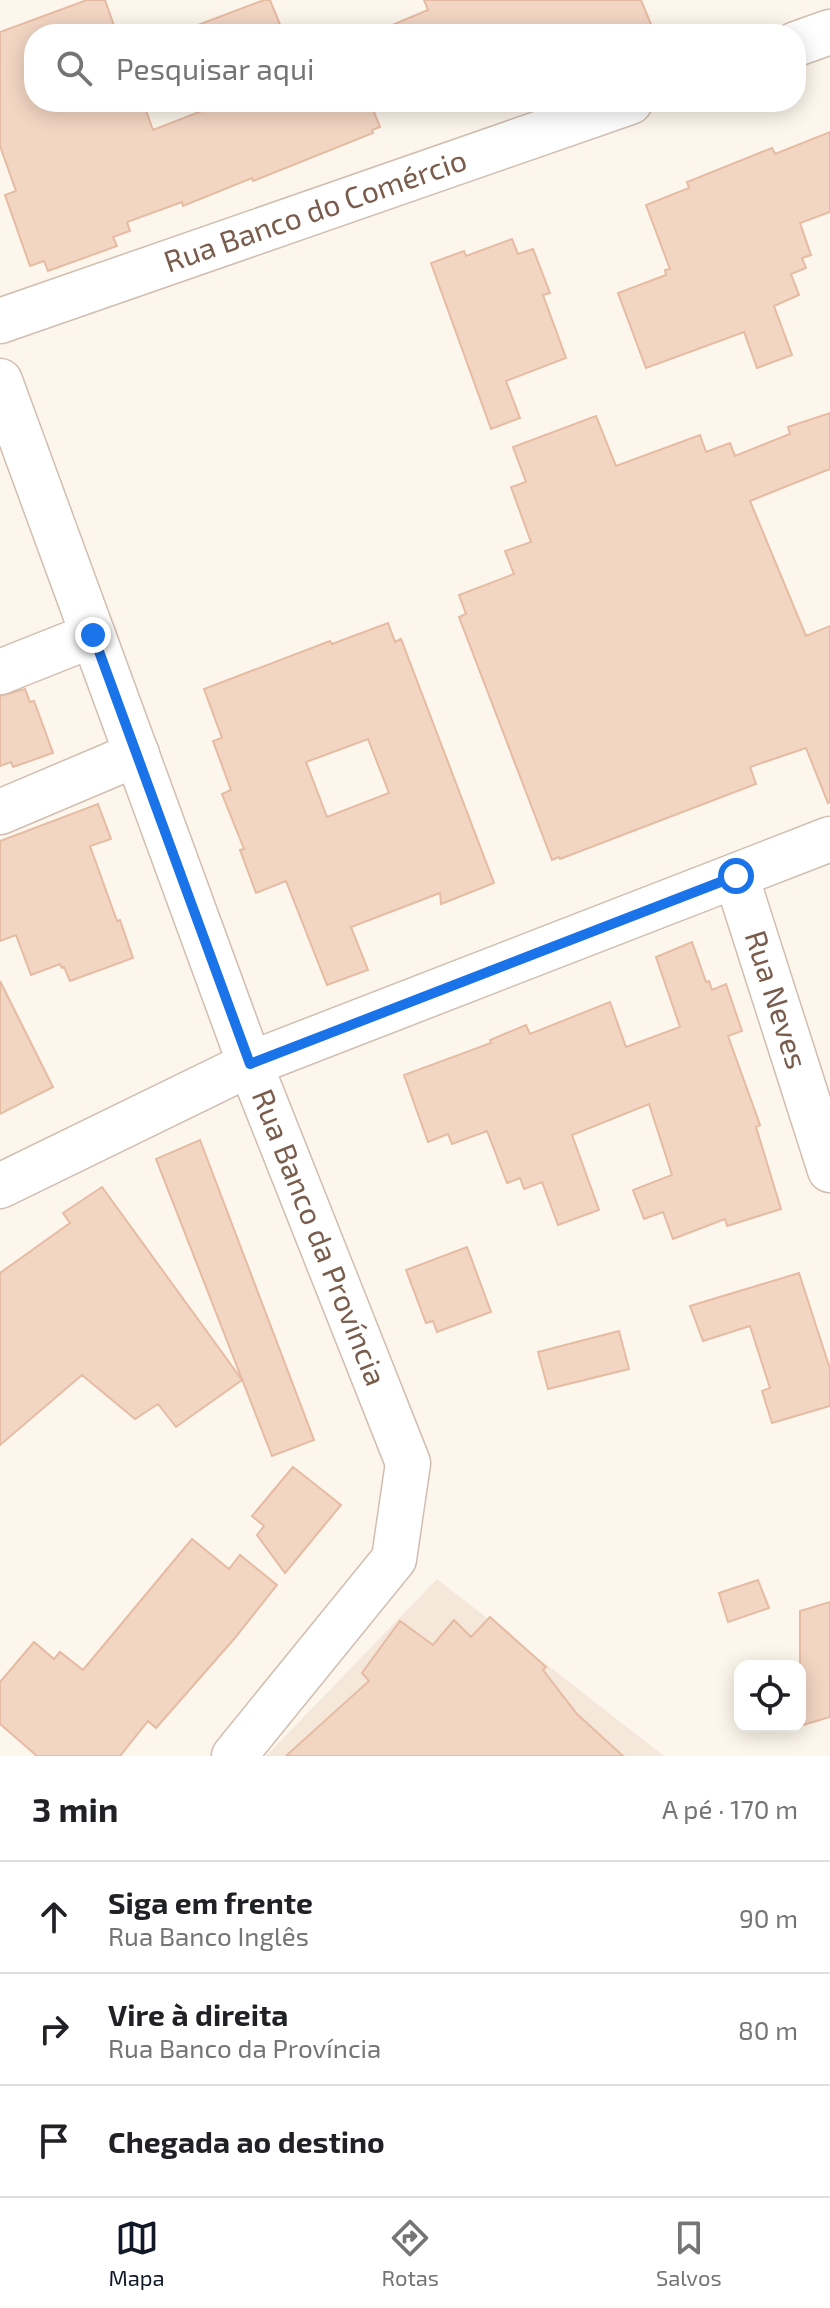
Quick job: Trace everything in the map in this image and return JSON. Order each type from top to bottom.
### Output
[{"type":"street","points":[[806,40],[830,32]]},
{"type":"street","name":"Rua Banco do Comércio","points":[[0,321],[601,112]]},
{"type":"street","name":"Rua Banco da Província","points":[[0,381],[7,425],[93,635],[250,1064],[408,1463],[394,1559],[234,1756]]},
{"type":"street","points":[[0,672],[93,635]]},
{"type":"street","points":[[0,812],[137,754]]},
{"type":"street","points":[[0,1186],[250,1064],[830,839]]},
{"type":"street","name":"Rua Neves","points":[[736,876],[830,1170]]},
{"type":"shaded area","points":[[437,1579],[664,1756],[266,1756]]},
{"type":"building","points":[[87,0],[105,0],[113,24],[24,24],[24,112],[147,112],[153,130],[199,112],[374,112],[380,127],[372,130],[373,133],[253,181],[252,178],[183,206],[182,202],[127,222],[130,231],[113,237],[117,246],[48,271],[44,261],[30,266],[5,195],[16,191],[0,146],[0,32]]},
{"type":"building","points":[[270,0],[280,24],[201,24]]},
{"type":"building","points":[[424,0],[641,0],[651,24],[395,24],[428,10]]},
{"type":"building","points":[[830,132],[830,212],[800,223],[811,255],[802,258],[806,268],[791,274],[799,295],[774,306],[792,355],[757,368],[744,332],[646,368],[618,293],[666,275],[665,270],[670,269],[646,205],[689,188],[687,182],[772,148],[775,154]]},
{"type":"building","points":[[512,239],[518,254],[533,249],[550,293],[543,295],[566,358],[506,381],[520,418],[491,429],[431,263],[464,251],[466,256]]},
{"type":"building","points":[[830,413],[830,469],[750,501],[806,636],[830,626],[830,802],[806,748],[750,767],[756,784],[552,860],[459,617],[466,614],[459,595],[514,574],[505,551],[531,542],[511,487],[526,482],[513,447],[596,416],[616,466],[700,435],[706,452],[730,443],[735,456],[790,434],[788,427]]},
{"type":"building","points":[[388,623],[395,642],[401,639],[494,883],[441,904],[440,893],[351,927],[368,970],[327,985],[286,881],[256,893],[240,850],[244,849],[222,794],[231,790],[213,741],[222,738],[204,689],[330,641],[332,644]],"holes":[[[368,739],[389,793],[327,817],[306,762]]]},
{"type":"building","points":[[25,689],[30,702],[34,701],[53,753],[13,767],[11,762],[0,766],[0,696]]},
{"type":"building","points":[[98,804],[111,839],[90,846],[133,958],[70,981],[60,964],[31,975],[16,935],[0,941],[0,841]]},
{"type":"building","points":[[692,942],[706,982],[709,981],[712,990],[726,984],[742,1031],[728,1036],[760,1125],[756,1127],[781,1209],[727,1226],[725,1219],[673,1239],[663,1212],[644,1219],[633,1190],[672,1175],[649,1104],[572,1135],[599,1210],[558,1225],[542,1182],[524,1189],[520,1178],[507,1183],[487,1131],[452,1144],[448,1134],[428,1142],[404,1075],[491,1043],[490,1040],[526,1025],[530,1034],[610,1002],[626,1047],[680,1027],[656,957]]},
{"type":"building","points":[[0,981],[53,1087],[0,1114]]},
{"type":"building","points":[[200,1140],[314,1440],[272,1456],[156,1159]]},
{"type":"building","points":[[102,1187],[242,1380],[176,1427],[158,1404],[135,1419],[82,1375],[0,1445],[0,1273],[70,1223],[63,1213]]},
{"type":"building","points":[[467,1247],[491,1312],[437,1332],[433,1321],[426,1323],[406,1270]]},
{"type":"building","points":[[799,1273],[830,1369],[830,1406],[772,1423],[762,1391],[770,1388],[750,1326],[703,1341],[690,1306]]},
{"type":"building","points":[[619,1331],[629,1369],[548,1389],[538,1352]]},
{"type":"building","points":[[293,1467],[341,1505],[285,1573],[257,1535],[264,1526],[252,1516]]},
{"type":"building","points":[[192,1539],[229,1569],[240,1555],[277,1585],[156,1728],[148,1721],[120,1756],[37,1756],[0,1724],[0,1682],[34,1642],[54,1659],[60,1652],[83,1670]]},
{"type":"building","points":[[758,1580],[769,1608],[728,1622],[719,1593]]},
{"type":"building","points":[[830,1602],[830,1717],[806,1724],[806,1660],[800,1660],[800,1611]]},
{"type":"building","points":[[490,1617],[546,1667],[543,1670],[577,1714],[623,1756],[286,1756],[369,1681],[362,1673],[400,1621],[433,1645],[454,1620],[471,1637]]},
{"type":"route","points":[[93,635],[250,1064],[736,876]]}]
